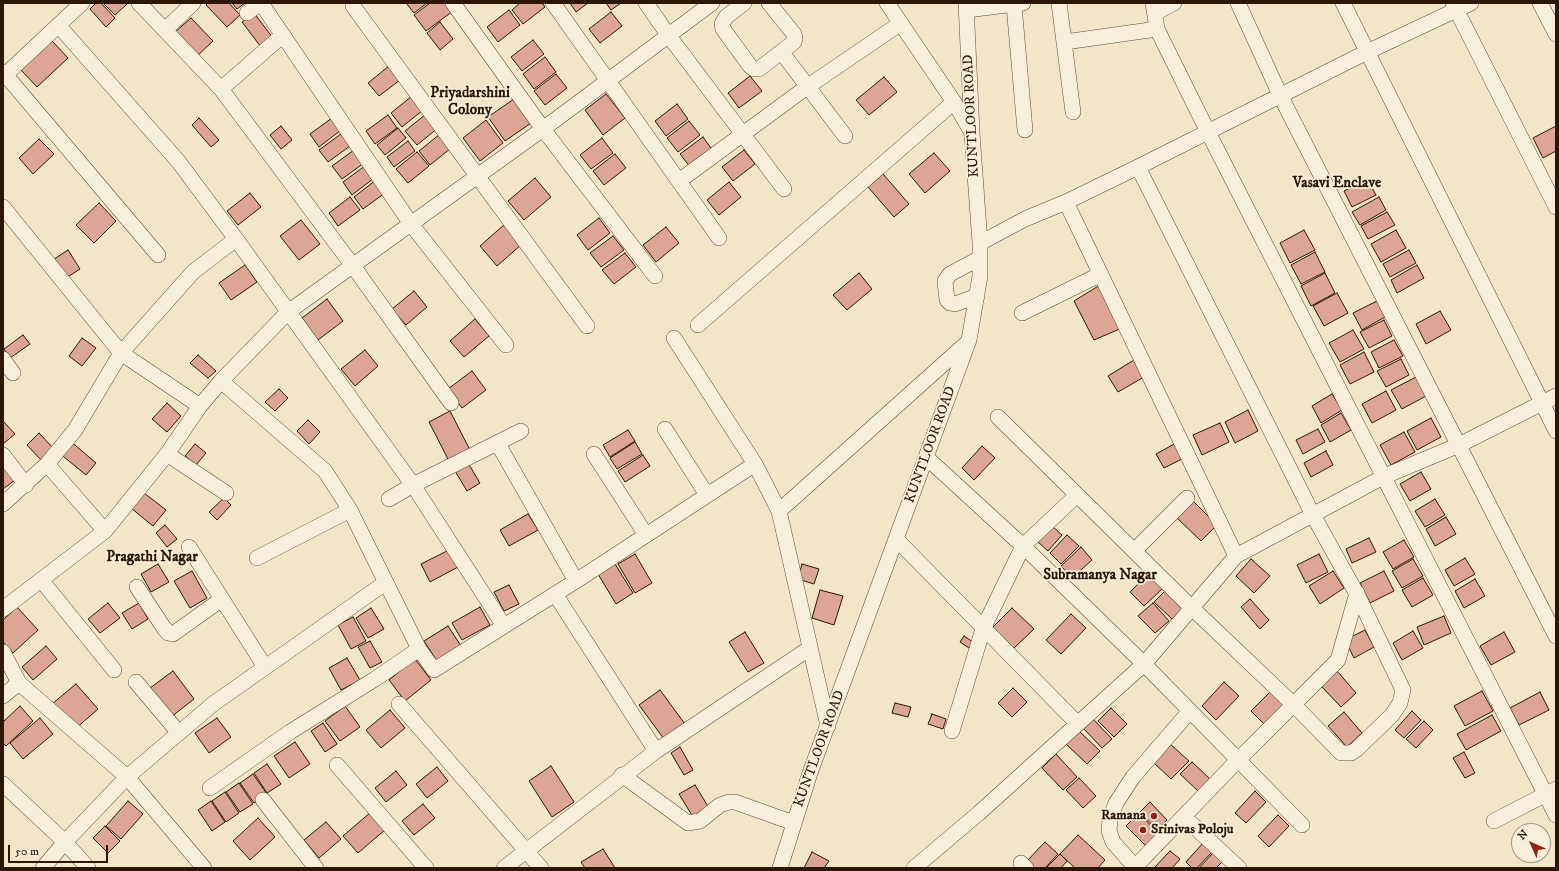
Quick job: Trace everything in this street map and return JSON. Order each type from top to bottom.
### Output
[{"type":"street","points":[[82,3],[4,74],[158,255]]},
{"type":"street","points":[[139,3],[221,88],[353,266],[451,403]]},
{"type":"street","points":[[164,30],[193,3]]},
{"type":"street","points":[[247,13],[261,3],[411,224],[506,345]]},
{"type":"street","points":[[453,3],[543,128],[655,276]]},
{"type":"street","points":[[553,3],[720,238]]},
{"type":"street","points":[[646,3],[784,189]]},
{"type":"street","points":[[3,609],[105,531],[167,454],[200,406],[221,381],[288,312],[608,81],[712,3]]},
{"type":"street","points":[[744,3],[726,17],[722,24],[723,29],[750,66],[754,69],[759,69],[794,42],[795,38],[794,34],[769,3]]},
{"type":"street","points":[[887,3],[954,102],[972,133]]},
{"type":"street","points":[[1059,3],[1072,112]]},
{"type":"street","points":[[1174,3],[1154,8],[1157,29],[1208,132],[1385,476],[1551,792],[1556,815]]},
{"type":"street","points":[[1238,3],[1280,96],[1556,636]]},
{"type":"street","points":[[1343,3],[1556,431]]},
{"type":"street","points":[[976,296],[955,304],[950,303],[947,300],[945,281],[950,274],[980,250],[1025,219],[1066,202],[1138,167],[1455,6],[1471,3]]},
{"type":"street","points":[[1540,3],[1556,34]]},
{"type":"street","points":[[967,7],[1019,4],[1025,130]]},
{"type":"street","points":[[353,6],[587,326]]},
{"type":"street","points":[[1455,6],[1556,207]]},
{"type":"street","name":"KUNTLOOR ROAD","points":[[780,868],[810,773],[897,540],[969,340],[980,276],[980,250],[972,133],[967,7]]},
{"type":"street","points":[[679,181],[807,87],[901,23]]},
{"type":"street","points":[[58,25],[178,161],[236,239],[412,485],[504,626]]},
{"type":"street","points":[[1064,42],[1157,29]]},
{"type":"street","points":[[221,88],[283,35]]},
{"type":"street","points":[[786,58],[844,136]]},
{"type":"street","points":[[698,325],[954,102]]},
{"type":"street","points":[[998,417],[1192,608],[1294,705],[1341,753],[1346,754],[1357,749],[1392,715],[1400,703],[1403,690],[1356,593],[1313,515],[1138,167]]},
{"type":"street","points":[[1066,202],[1236,556]]},
{"type":"street","points":[[5,214],[121,353],[200,406]]},
{"type":"street","points":[[3,504],[26,485],[47,464],[75,430],[121,353],[193,272],[236,239]]},
{"type":"street","points":[[1022,313],[1101,274]]},
{"type":"street","points":[[674,338],[755,464],[779,511],[828,726]]},
{"type":"street","points":[[779,511],[969,340]]},
{"type":"street","points":[[3,359],[13,373]]},
{"type":"street","points":[[221,381],[325,471],[350,510],[419,649],[434,670],[576,581],[755,464]]},
{"type":"street","points":[[914,868],[1144,664],[1236,556],[1385,476],[1458,445],[1556,396]]},
{"type":"street","points":[[665,428],[707,495]]},
{"type":"street","points":[[389,499],[412,485],[498,444],[521,431]]},
{"type":"street","points":[[498,444],[576,581]]},
{"type":"street","points":[[167,454],[226,493]]},
{"type":"street","points":[[594,454],[646,535]]},
{"type":"street","points":[[3,455],[26,485]]},
{"type":"street","points":[[927,458],[1023,546],[1144,664],[1189,712],[1302,825]]},
{"type":"street","points":[[47,464],[105,531]]},
{"type":"street","points":[[952,731],[983,630],[1023,546],[1077,495]]},
{"type":"street","points":[[1134,551],[1187,498]]},
{"type":"street","points":[[257,558],[350,510]]},
{"type":"street","points":[[897,540],[983,630],[1078,724]]},
{"type":"street","points":[[189,547],[265,667]]},
{"type":"street","points":[[42,580],[114,670]]},
{"type":"street","points":[[43,868],[65,842],[127,777],[213,704],[385,583]]},
{"type":"street","points":[[137,587],[164,628],[173,634],[222,599]]},
{"type":"street","points":[[1189,712],[1133,777],[1116,804],[1110,819],[1109,831],[1113,842],[1138,866],[1238,760],[1338,660],[1356,593]]},
{"type":"street","points":[[555,594],[656,751]]},
{"type":"street","points":[[504,868],[622,775],[810,648]]},
{"type":"street","points":[[210,788],[290,732],[375,679],[419,649]]},
{"type":"street","points":[[3,652],[19,683],[127,777],[204,868]]},
{"type":"street","points":[[136,682],[180,733]]},
{"type":"street","points":[[3,696],[19,683]]},
{"type":"street","points":[[399,704],[541,868]]},
{"type":"street","points":[[337,765],[426,868]]},
{"type":"street","points":[[622,775],[688,823],[700,821],[720,805],[729,802],[736,802],[794,823]]},
{"type":"street","points":[[3,784],[65,842],[88,868]]},
{"type":"street","points":[[1494,821],[1551,792]]},
{"type":"street","points":[[263,800],[316,868]]},
{"type":"street","points":[[1184,817],[1239,868]]},
{"type":"building","points":[[96,3],[101,3],[115,18],[106,27],[90,9]]},
{"type":"building","points":[[103,3],[126,3],[127,4],[115,15]]},
{"type":"building","points":[[208,3],[229,3],[240,15],[227,27],[206,5]]},
{"type":"building","points":[[232,3],[245,3],[237,9]]},
{"type":"building","points":[[406,3],[427,3],[414,13]]},
{"type":"building","points":[[430,3],[447,3],[453,11],[426,31],[414,15]]},
{"type":"building","points":[[520,3],[542,3],[545,7],[523,24],[512,10]]},
{"type":"building","points":[[570,3],[588,3],[576,12]]},
{"type":"building","points":[[606,3],[621,3],[611,10]]},
{"type":"building","points":[[509,10],[520,25],[498,42],[487,27]]},
{"type":"building","points":[[611,12],[622,26],[600,43],[589,29]]},
{"type":"building","points":[[254,13],[273,38],[261,47],[242,22]]},
{"type":"building","points":[[191,18],[213,41],[196,57],[174,33]]},
{"type":"building","points":[[440,22],[453,39],[440,50],[427,33]]},
{"type":"building","points":[[533,40],[544,54],[522,71],[511,57]]},
{"type":"building","points":[[52,41],[68,58],[37,87],[21,70]]},
{"type":"building","points":[[545,57],[556,72],[534,89],[523,74]]},
{"type":"building","points":[[389,66],[400,80],[379,96],[368,83]]},
{"type":"building","points":[[556,74],[567,88],[545,105],[534,91]]},
{"type":"building","points":[[750,76],[762,91],[739,108],[728,93]]},
{"type":"building","points":[[884,77],[897,92],[869,115],[856,100]]},
{"type":"building","points":[[606,94],[625,118],[603,135],[585,110]]},
{"type":"building","points":[[412,96],[423,110],[402,127],[391,113]]},
{"type":"building","points":[[514,99],[531,123],[505,141],[488,117]]},
{"type":"building","points":[[677,104],[688,119],[666,136],[655,121]]},
{"type":"building","points":[[426,114],[438,128],[417,145],[405,131]]},
{"type":"building","points":[[388,115],[397,128],[375,144],[366,131]]},
{"type":"building","points":[[199,118],[219,140],[211,147],[192,125]]},
{"type":"building","points":[[332,118],[341,130],[319,147],[310,134]]},
{"type":"building","points":[[486,120],[503,143],[480,161],[463,138]]},
{"type":"building","points":[[689,121],[700,135],[678,152],[667,138]]},
{"type":"building","points":[[281,126],[292,140],[281,149],[270,135]]},
{"type":"building","points":[[1556,126],[1556,151],[1543,158],[1533,138]]},
{"type":"building","points":[[398,128],[406,138],[385,155],[377,145]]},
{"type":"building","points":[[341,134],[350,146],[328,162],[319,150]]},
{"type":"building","points":[[440,134],[451,148],[430,165],[419,151]]},
{"type":"building","points":[[703,137],[713,151],[691,168],[680,154]]},
{"type":"building","points":[[602,138],[613,153],[591,169],[580,155]]},
{"type":"building","points":[[39,139],[54,154],[33,174],[19,158]]},
{"type":"building","points":[[408,141],[415,151],[394,167],[387,157]]},
{"type":"building","points":[[354,150],[364,163],[342,179],[332,166]]},
{"type":"building","points":[[744,150],[755,164],[733,181],[722,167]]},
{"type":"building","points":[[417,152],[429,166],[408,183],[396,169]]},
{"type":"building","points":[[934,153],[950,171],[925,193],[909,174]]},
{"type":"building","points":[[615,154],[626,168],[604,185],[593,171]]},
{"type":"building","points":[[365,166],[374,178],[352,195],[343,182]]},
{"type":"building","points":[[883,174],[909,204],[894,217],[868,187]]},
{"type":"building","points":[[535,178],[551,197],[524,220],[508,201]]},
{"type":"building","points":[[1367,179],[1376,195],[1352,207],[1344,191]]},
{"type":"building","points":[[376,180],[385,193],[363,209],[354,197]]},
{"type":"building","points":[[729,182],[741,197],[719,215],[707,200]]},
{"type":"building","points":[[250,193],[261,207],[238,225],[227,211]]},
{"type":"building","points":[[350,197],[360,210],[338,226],[329,213]]},
{"type":"building","points":[[1379,197],[1386,210],[1360,225],[1352,212]]},
{"type":"building","points":[[99,203],[116,221],[94,243],[76,225]]},
{"type":"building","points":[[1387,212],[1395,225],[1368,239],[1361,226]]},
{"type":"building","points":[[599,218],[610,233],[588,250],[577,235]]},
{"type":"building","points":[[301,220],[320,244],[299,260],[280,236]]},
{"type":"building","points":[[505,224],[522,244],[497,266],[480,246]]},
{"type":"building","points":[[666,227],[679,243],[656,262],[643,245]]},
{"type":"building","points":[[1304,230],[1315,250],[1290,263],[1280,243]]},
{"type":"building","points":[[1396,230],[1406,248],[1381,262],[1371,244]]},
{"type":"building","points":[[613,236],[624,250],[601,267],[590,253]]},
{"type":"building","points":[[68,250],[80,269],[63,280],[51,261]]},
{"type":"building","points":[[1409,250],[1416,263],[1390,277],[1383,264]]},
{"type":"building","points":[[1315,252],[1325,272],[1301,284],[1291,265]]},
{"type":"building","points":[[625,253],[636,267],[614,284],[602,270]]},
{"type":"building","points":[[245,265],[257,282],[231,300],[219,283]]},
{"type":"building","points":[[1417,265],[1424,278],[1397,293],[1391,280]]},
{"type":"building","points":[[859,273],[872,289],[847,310],[833,295]]},
{"type":"building","points":[[1325,273],[1335,293],[1311,306],[1301,286]]},
{"type":"building","points":[[1100,285],[1122,328],[1094,340],[1074,301]]},
{"type":"building","points":[[414,291],[427,307],[406,325],[392,309]]},
{"type":"building","points":[[1337,293],[1348,313],[1324,326],[1313,306]]},
{"type":"building","points":[[327,299],[343,321],[318,340],[302,318]]},
{"type":"building","points":[[1377,301],[1385,317],[1362,330],[1353,313]]},
{"type":"building","points":[[1440,311],[1451,330],[1426,344],[1416,324]]},
{"type":"building","points":[[475,319],[489,336],[464,357],[450,341]]},
{"type":"building","points":[[1384,320],[1392,336],[1369,348],[1360,332]]},
{"type":"building","points":[[1353,330],[1364,349],[1340,362],[1329,343]]},
{"type":"building","points":[[23,335],[30,344],[10,358],[4,349]]},
{"type":"building","points":[[82,338],[96,348],[82,366],[69,356]]},
{"type":"building","points":[[1394,340],[1403,356],[1379,368],[1371,352]]},
{"type":"building","points":[[365,350],[378,366],[355,386],[341,369]]},
{"type":"building","points":[[1364,352],[1374,372],[1350,384],[1340,365]]},
{"type":"building","points":[[198,355],[216,371],[208,378],[190,363]]},
{"type":"building","points":[[1401,359],[1409,375],[1386,387],[1377,371]]},
{"type":"building","points":[[1134,360],[1144,377],[1118,392],[1108,376]]},
{"type":"building","points":[[472,371],[486,390],[462,408],[448,389]]},
{"type":"building","points":[[1416,377],[1426,396],[1402,409],[1391,390]]},
{"type":"building","points":[[279,389],[288,398],[275,411],[265,402]]},
{"type":"building","points":[[1386,391],[1396,410],[1372,423],[1362,404]]},
{"type":"building","points":[[1332,394],[1342,410],[1321,423],[1312,406]]},
{"type":"building","points":[[167,403],[181,416],[167,432],[152,419]]},
{"type":"building","points":[[1248,410],[1258,431],[1235,443],[1225,422]]},
{"type":"building","points":[[450,411],[470,450],[449,461],[429,422]]},
{"type":"building","points":[[1341,413],[1351,430],[1330,442],[1321,425]]},
{"type":"building","points":[[1431,418],[1441,437],[1417,450],[1407,431]]},
{"type":"building","points":[[308,420],[320,432],[309,444],[297,431]]},
{"type":"building","points":[[3,421],[15,434],[3,444]]},
{"type":"building","points":[[1220,423],[1229,442],[1202,455],[1193,435]]},
{"type":"building","points":[[1318,429],[1325,442],[1303,454],[1296,440]]},
{"type":"building","points":[[628,430],[635,441],[610,457],[603,445]]},
{"type":"building","points":[[1404,432],[1415,452],[1391,465],[1380,445]]},
{"type":"building","points":[[39,433],[54,449],[42,461],[27,445]]},
{"type":"building","points":[[69,440],[96,463],[86,475],[58,452]]},
{"type":"building","points":[[635,442],[642,454],[617,469],[610,458]]},
{"type":"building","points":[[1178,442],[1186,457],[1164,468],[1156,454]]},
{"type":"building","points":[[195,444],[206,453],[196,465],[185,456]]},
{"type":"building","points":[[982,446],[995,458],[974,480],[962,468]]},
{"type":"building","points":[[1326,451],[1333,465],[1311,477],[1304,463]]},
{"type":"building","points":[[643,455],[650,466],[625,482],[618,471]]},
{"type":"building","points":[[468,463],[480,483],[467,491],[455,471]]},
{"type":"building","points":[[3,464],[15,480],[3,489]]},
{"type":"building","points":[[1421,472],[1431,489],[1410,501],[1400,484]]},
{"type":"building","points":[[144,493],[166,510],[153,526],[131,508]]},
{"type":"building","points":[[224,498],[231,505],[217,520],[209,512]]},
{"type":"building","points":[[1435,499],[1445,515],[1425,527],[1415,511]]},
{"type":"building","points":[[1192,500],[1217,525],[1201,541],[1176,517]]},
{"type":"building","points":[[528,514],[538,530],[509,546],[500,530]]},
{"type":"building","points":[[1446,517],[1456,534],[1435,546],[1426,529]]},
{"type":"building","points":[[165,525],[177,539],[167,547],[156,533]]},
{"type":"building","points":[[1052,526],[1062,535],[1048,551],[1038,542]]},
{"type":"building","points":[[1067,535],[1079,546],[1061,564],[1050,553]]},
{"type":"building","points":[[1369,538],[1376,552],[1352,563],[1346,549]]},
{"type":"building","points":[[1404,540],[1414,557],[1393,569],[1383,552]]},
{"type":"building","points":[[1081,547],[1092,560],[1072,578],[1061,566]]},
{"type":"building","points":[[449,550],[458,567],[430,582],[421,564]]},
{"type":"building","points":[[635,554],[652,583],[635,593],[618,564]]},
{"type":"building","points":[[1319,554],[1328,572],[1306,583],[1297,565]]},
{"type":"building","points":[[1465,558],[1475,574],[1454,586],[1445,570]]},
{"type":"building","points":[[1251,559],[1270,576],[1254,593],[1236,576]]},
{"type":"building","points":[[1413,559],[1423,576],[1402,588],[1392,571]]},
{"type":"building","points":[[158,564],[169,582],[151,592],[141,574]]},
{"type":"building","points":[[615,564],[633,593],[616,604],[598,574]]},
{"type":"building","points":[[802,564],[819,569],[814,584],[798,579]]},
{"type":"building","points":[[192,571],[207,598],[190,608],[174,581]]},
{"type":"building","points":[[1333,571],[1344,588],[1320,604],[1309,586]]},
{"type":"building","points":[[1384,571],[1394,591],[1370,603],[1360,583]]},
{"type":"building","points":[[1148,574],[1162,589],[1144,606],[1130,592]]},
{"type":"building","points":[[1423,578],[1433,595],[1412,607],[1402,590]]},
{"type":"building","points":[[1475,579],[1485,596],[1464,608],[1455,591]]},
{"type":"building","points":[[509,585],[519,604],[504,611],[494,592]]},
{"type":"building","points":[[820,590],[843,596],[834,625],[812,618]]},
{"type":"building","points":[[1166,590],[1184,607],[1172,619],[1154,602]]},
{"type":"building","points":[[1250,599],[1269,620],[1260,629],[1241,607]]},
{"type":"building","points":[[108,603],[120,618],[100,633],[88,619]]},
{"type":"building","points":[[139,603],[148,619],[132,629],[122,613]]},
{"type":"building","points":[[1153,603],[1169,621],[1155,633],[1138,616]]},
{"type":"building","points":[[17,607],[38,630],[13,653],[3,642],[3,620]]},
{"type":"building","points":[[480,607],[490,625],[462,640],[452,623]]},
{"type":"building","points":[[371,608],[384,629],[368,638],[356,618]]},
{"type":"building","points":[[1012,608],[1034,629],[1014,648],[993,627]]},
{"type":"building","points":[[1071,614],[1086,628],[1061,654],[1046,640]]},
{"type":"building","points":[[1444,616],[1451,633],[1424,645],[1417,627]]},
{"type":"building","points":[[353,617],[366,641],[351,649],[338,625]]},
{"type":"building","points":[[448,626],[461,646],[437,661],[424,641]]},
{"type":"building","points":[[1365,630],[1374,647],[1354,658],[1345,640]]},
{"type":"building","points":[[1413,631],[1423,648],[1402,660],[1393,643]]},
{"type":"building","points":[[745,632],[764,663],[748,672],[729,642]]},
{"type":"building","points":[[1504,632],[1515,652],[1491,665],[1480,646]]},
{"type":"building","points":[[964,636],[973,642],[969,648],[960,642]]},
{"type":"building","points":[[370,641],[382,662],[370,668],[358,647]]},
{"type":"building","points":[[46,646],[57,659],[33,680],[22,667]]},
{"type":"building","points":[[347,658],[360,680],[341,690],[329,668]]},
{"type":"building","points":[[415,659],[431,680],[405,701],[389,680]]},
{"type":"building","points":[[173,671],[194,699],[171,717],[150,688]]},
{"type":"building","points":[[1337,671],[1356,693],[1341,707],[1321,686]]},
{"type":"building","points":[[1224,682],[1239,696],[1216,720],[1202,706]]},
{"type":"building","points":[[76,684],[98,709],[74,730],[52,704]]},
{"type":"building","points":[[1013,688],[1027,702],[1012,717],[998,703]]},
{"type":"building","points":[[660,690],[685,724],[664,739],[639,705]]},
{"type":"building","points":[[1272,690],[1285,703],[1264,724],[1251,711]]},
{"type":"building","points":[[1482,691],[1493,711],[1465,726],[1454,706]]},
{"type":"building","points":[[1540,692],[1549,710],[1519,725],[1510,708]]},
{"type":"building","points":[[895,703],[911,707],[908,717],[892,713]]},
{"type":"building","points":[[20,706],[33,721],[6,746],[3,743],[3,722]]},
{"type":"building","points":[[345,706],[360,727],[340,741],[325,721]]},
{"type":"building","points":[[1111,708],[1127,724],[1114,737],[1098,721]]},
{"type":"building","points":[[390,710],[405,728],[381,748],[366,730]]},
{"type":"building","points":[[1412,711],[1421,720],[1404,738],[1395,730]]},
{"type":"building","points":[[1344,712],[1362,733],[1347,747],[1328,726]]},
{"type":"building","points":[[932,714],[946,719],[943,729],[928,724]]},
{"type":"building","points":[[1492,715],[1501,731],[1466,750],[1457,734]]},
{"type":"building","points":[[40,718],[53,734],[23,759],[10,743]]},
{"type":"building","points":[[217,718],[231,737],[209,753],[195,733]]},
{"type":"building","points":[[1093,719],[1112,739],[1102,748],[1083,728]]},
{"type":"building","points":[[1424,721],[1433,730],[1416,748],[1406,739]]},
{"type":"building","points":[[323,723],[337,744],[325,752],[311,731]]},
{"type":"building","points":[[1079,731],[1100,751],[1087,764],[1066,744]]},
{"type":"building","points":[[295,742],[310,764],[289,778],[274,756]]},
{"type":"building","points":[[1169,743],[1189,761],[1171,779],[1152,761]]},
{"type":"building","points":[[680,747],[693,770],[684,775],[671,753]]},
{"type":"building","points":[[1464,752],[1475,773],[1465,778],[1453,758]]},
{"type":"building","points":[[1056,754],[1077,777],[1063,790],[1042,768]]},
{"type":"building","points":[[1192,762],[1210,779],[1198,791],[1180,774]]},
{"type":"building","points":[[267,764],[281,784],[267,793],[254,773]]},
{"type":"building","points":[[551,766],[574,802],[552,817],[529,781]]},
{"type":"building","points":[[437,767],[448,781],[427,798],[416,784]]},
{"type":"building","points":[[396,771],[407,785],[386,802],[375,788]]},
{"type":"building","points":[[253,774],[267,794],[254,803],[240,783]]},
{"type":"building","points":[[1079,778],[1096,796],[1083,808],[1066,790]]},
{"type":"building","points":[[239,783],[253,804],[240,812],[226,792]]},
{"type":"building","points":[[695,785],[709,808],[693,817],[679,794]]},
{"type":"building","points":[[1255,791],[1266,802],[1246,823],[1235,813]]},
{"type":"building","points":[[225,792],[239,813],[226,822],[212,801]]},
{"type":"building","points":[[128,801],[143,814],[121,839],[106,826]]},
{"type":"building","points":[[211,801],[225,822],[212,831],[198,810]]},
{"type":"building","name":"Ramana","points":[[1150,802],[1167,820],[1157,830],[1140,812]]},
{"type":"building","points":[[423,804],[435,818],[414,835],[402,821]]},
{"type":"building","points":[[371,812],[386,829],[358,853],[343,836]]},
{"type":"building","name":"Srinivas Poloju","points":[[1139,813],[1160,835],[1147,847],[1126,826]]},
{"type":"building","points":[[1278,815],[1289,826],[1269,847],[1258,836]]},
{"type":"building","points":[[258,818],[275,837],[250,860],[233,841]]},
{"type":"building","points":[[326,822],[341,839],[319,858],[304,840]]},
{"type":"building","points":[[105,826],[120,841],[108,853],[93,838]]},
{"type":"building","points":[[1078,835],[1105,860],[1098,868],[1075,868],[1060,854]]},
{"type":"building","points":[[1045,842],[1058,854],[1045,868],[1032,868],[1026,862]]},
{"type":"building","points":[[1203,843],[1212,852],[1197,868],[1192,868],[1186,862]]},
{"type":"building","points":[[603,849],[615,868],[585,868],[581,862]]},
{"type":"building","points":[[1170,851],[1180,859],[1172,868],[1154,868]]},
{"type":"building","points":[[812,852],[829,861],[824,868],[804,868]]},
{"type":"building","points":[[1213,853],[1222,862],[1216,868],[1199,868]]},
{"type":"building","points":[[1060,854],[1067,861],[1061,868],[1046,868]]},
{"type":"place","name":"Ramana","points":[[1154,816]]},
{"type":"place","name":"Srinivas Poloju","points":[[1143,830]]},
{"type":"district","name":"Priyadarshini Colony","points":[[470,102]]},
{"type":"district","name":"Vasavi Enclave","points":[[1337,184]]},
{"type":"district","name":"Pragathi Nagar","points":[[152,558]]},
{"type":"district","name":"Subramanya Nagar","points":[[1100,576]]}]
